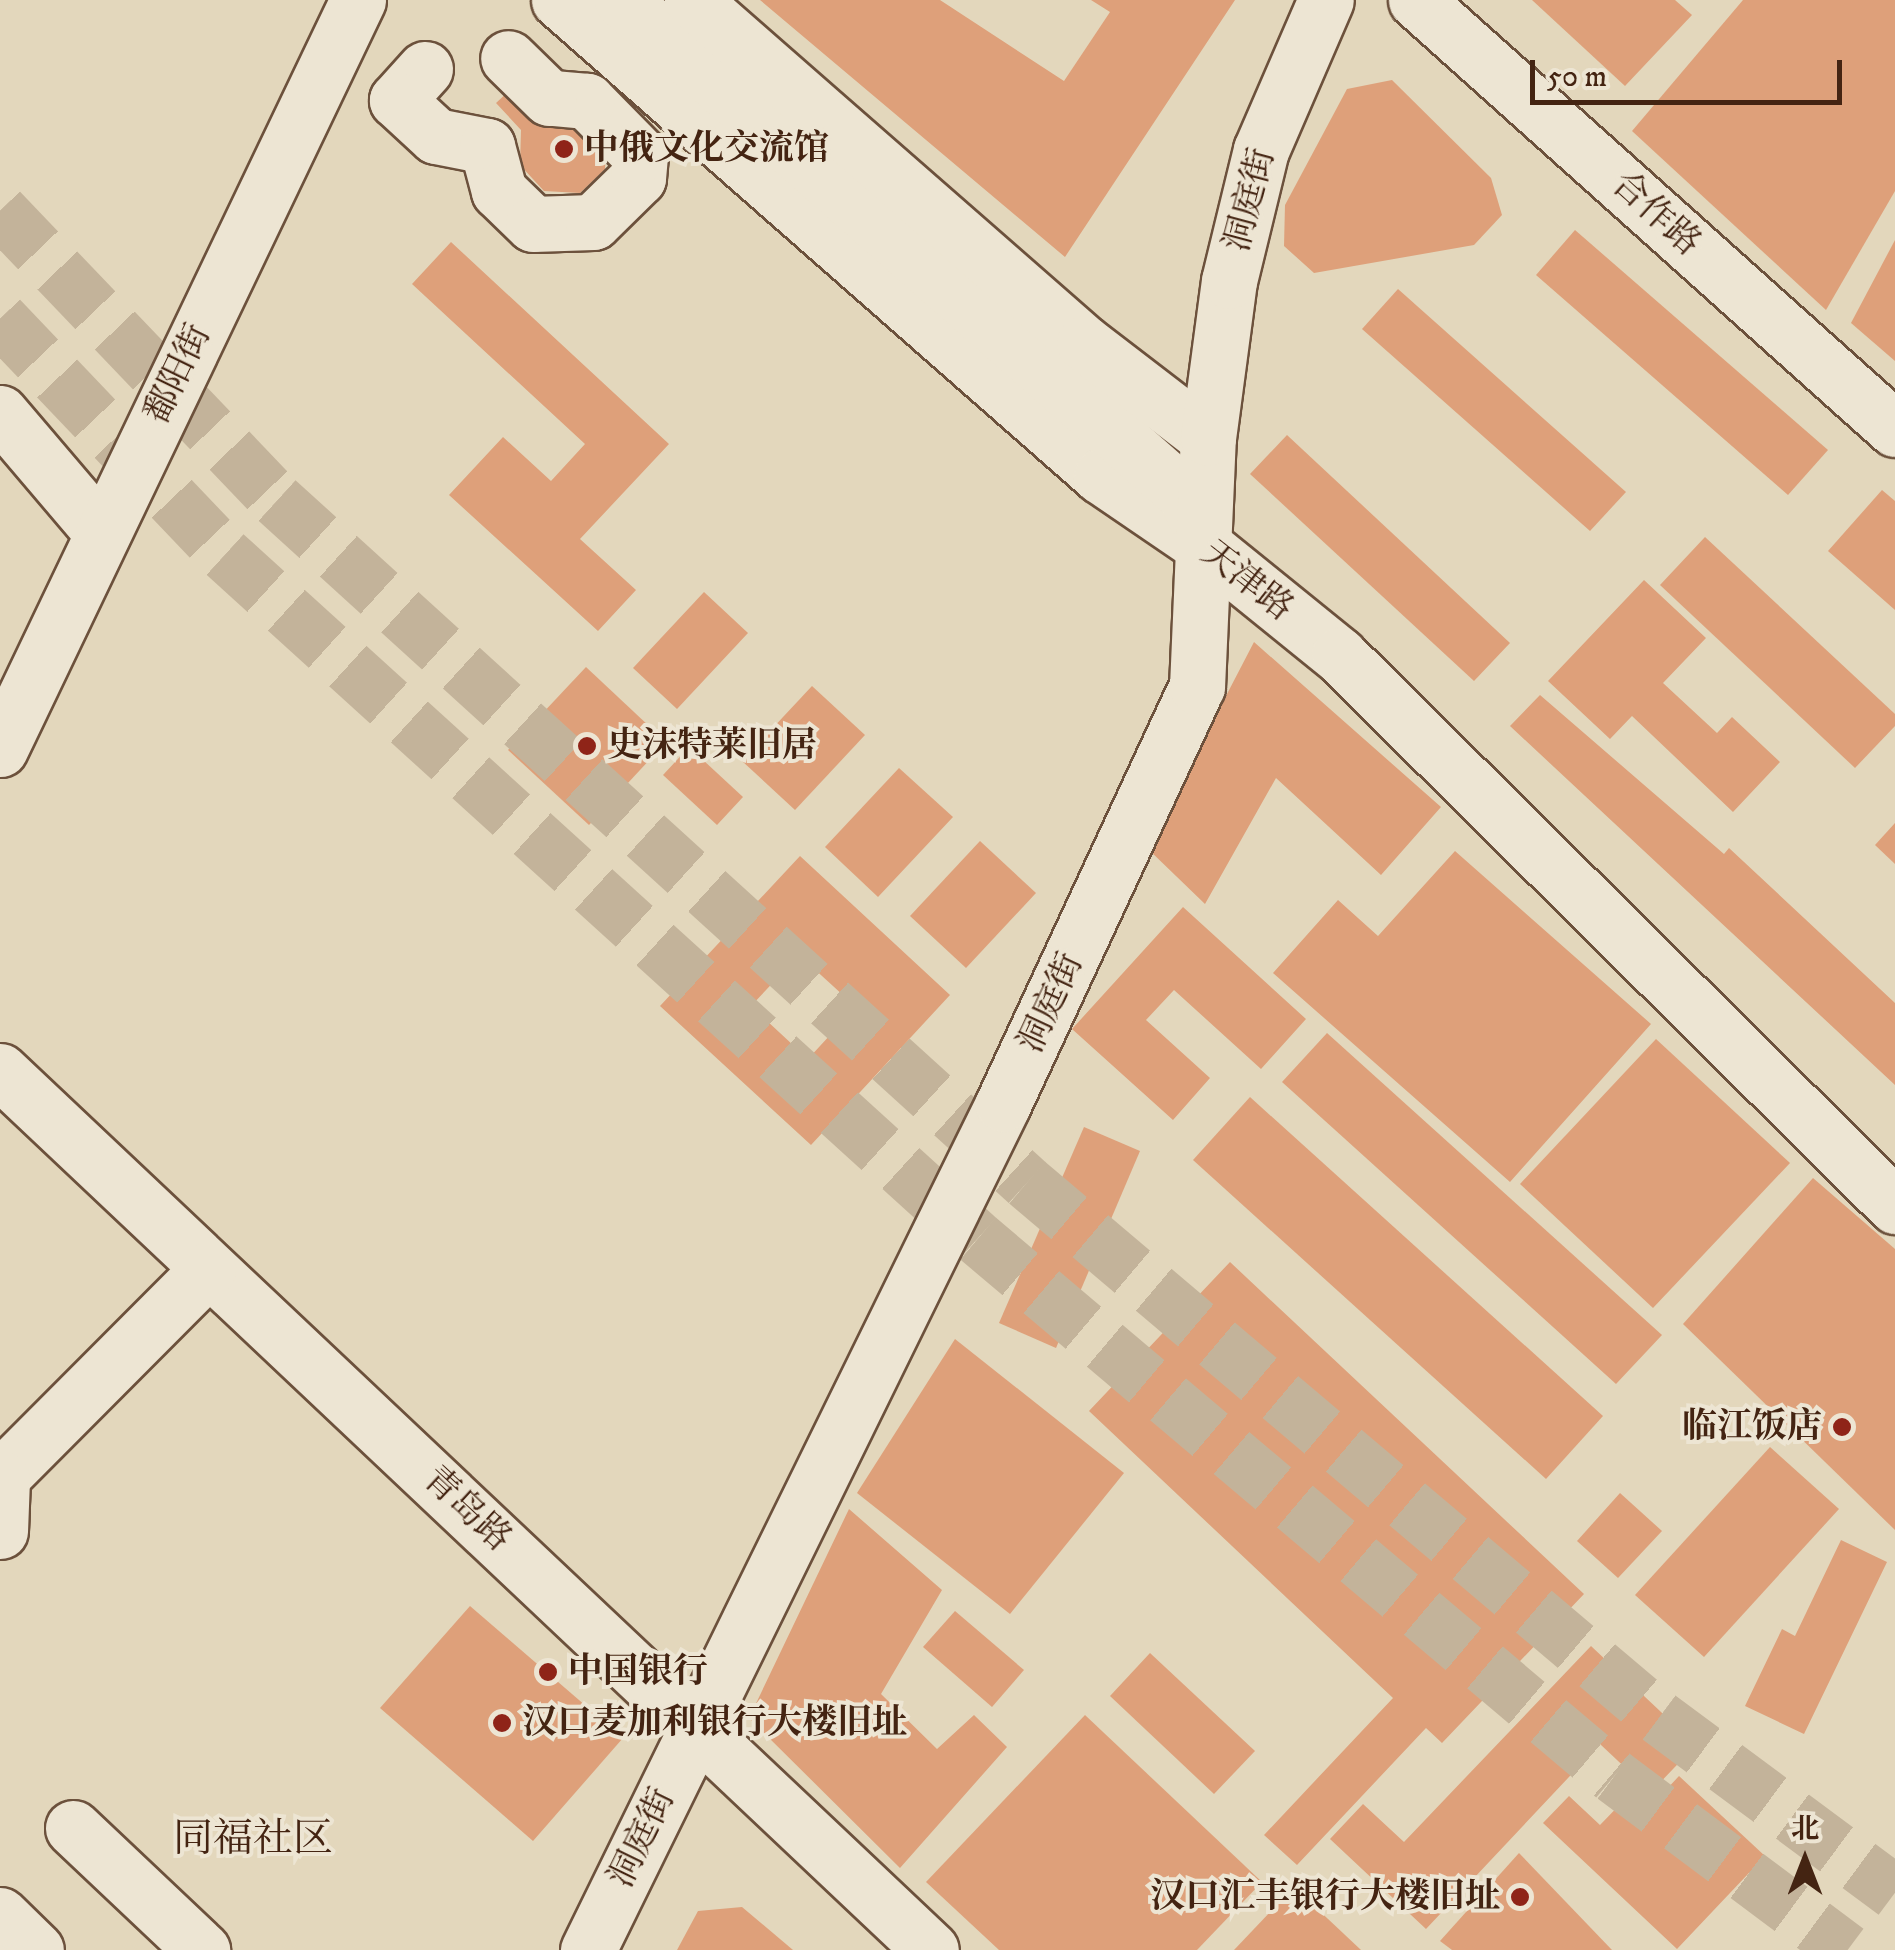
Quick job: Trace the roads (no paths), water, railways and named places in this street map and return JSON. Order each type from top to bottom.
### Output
[{"type":"street","name":"鄱阳街","points":[[0,749],[358,0]]},
{"type":"street","name":"天津路","points":[[559,0],[1101,476],[1208,549],[1339,656],[1895,1206]]},
{"type":"street","points":[[622,0],[1185,494],[1208,549]]},
{"type":"street","points":[[692,0],[1084,343],[1208,438]]},
{"type":"street","name":"洞庭街","points":[[588,1950],[1162,770],[1197,687],[1208,549],[1208,438],[1229,281],[1261,150],[1326,0]]},
{"type":"street","name":"合作路","points":[[1416,0],[1895,429]]},
{"type":"street","points":[[426,69],[396,100],[436,136],[487,146],[498,191],[534,224],[594,222],[638,178],[640,155],[587,100],[549,98],[508,58]]},
{"type":"street","points":[[0,414],[102,533]]},
{"type":"street","name":"青岛路","points":[[0,1071],[698,1724],[931,1950]]},
{"type":"street","points":[[1,1496],[208,1269]]},
{"type":"street","points":[[73,1828],[202,1950]]},
{"type":"street","points":[[0,1916],[36,1950]]},
{"type":"tunnel","points":[[0,210],[277,500],[1027,1182],[1659,1717],[1895,1892]]},
{"type":"tunnel","points":[[0,318],[225,554],[978,1238],[1614,1776],[1847,1950]]},
{"type":"place","name":"中俄文化交流馆","points":[[564,149]]},
{"type":"place","name":"史沫特莱旧居","points":[[587,746]]},
{"type":"place","name":"临江饭店","points":[[1842,1427]]},
{"type":"place","name":"中国银行","points":[[548,1672]]},
{"type":"place","name":"汉口麦加利银行大楼旧址","points":[[502,1723]]},
{"type":"place","name":"汉口汇丰银行大楼旧址","points":[[1520,1897]]},
{"type":"district","name":"同福社区","points":[[253,1840]]}]
